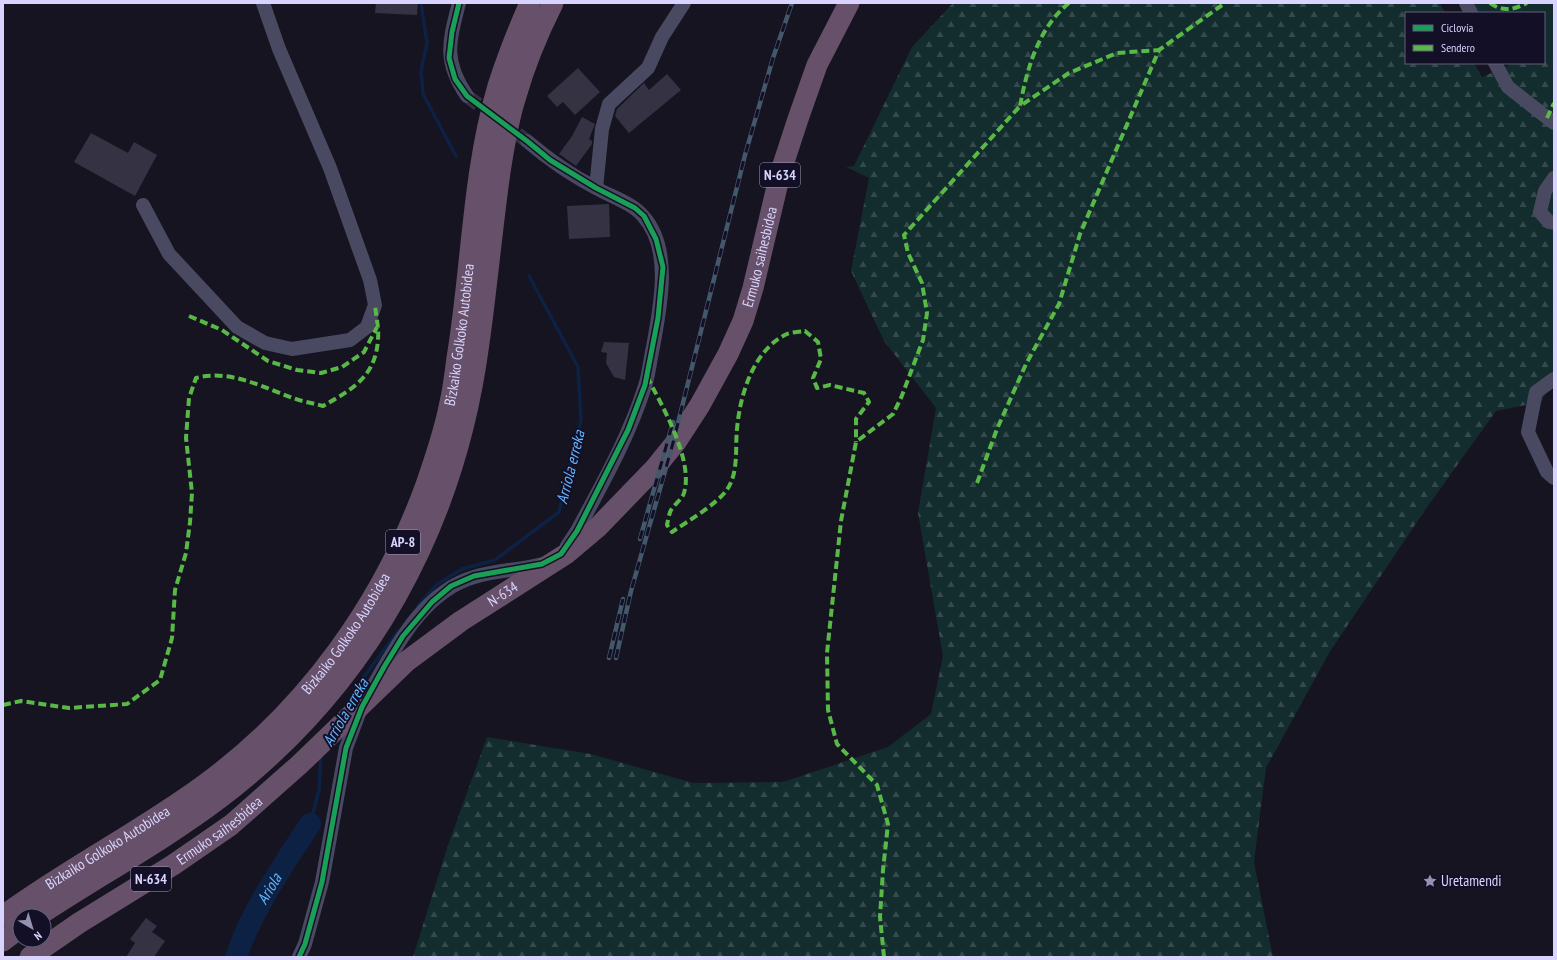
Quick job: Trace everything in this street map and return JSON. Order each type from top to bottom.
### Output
[{"type":"highway","name":"Bizkaiko Golkoko Autobidea","points":[[3,916],[150,822],[205,784],[238,758],[284,715],[317,677],[361,617],[387,575],[413,520],[434,463],[449,409],[461,338],[476,198],[488,129],[498,87],[518,31],[530,3]]},
{"type":"highway","name":"Bizkaiko Golkoko Autobidea","points":[[51,908],[218,800],[254,770],[294,733],[347,672],[380,625],[404,583],[430,529],[453,468],[470,403],[479,343],[494,211],[505,143],[515,98],[533,44],[553,3]]},
{"type":"highway","name":"Ermuko saihesbidea","points":[[728,354],[743,321],[749,301],[780,174],[798,119],[817,65],[849,3]]},
{"type":"highway","name":"N-634","points":[[268,794],[407,661],[461,621],[566,554],[598,527],[655,468],[676,442],[700,405],[728,354]]},
{"type":"highway","name":"Ermuko saihesbidea","points":[[30,957],[79,923],[173,865],[231,825],[268,794]]},
{"type":"highway","points":[[3,941],[12,934]]},
{"type":"street","points":[[143,205],[169,254],[174,260],[237,327],[265,343],[292,349],[307,347],[350,340],[367,327],[375,305],[370,280],[330,168],[279,49],[263,3]]},
{"type":"street","points":[[459,3],[452,32],[449,58],[455,79],[467,96]]},
{"type":"street","points":[[596,188],[602,129],[609,104],[648,68],[662,37],[684,3]]},
{"type":"street","points":[[1466,3],[1470,12]]},
{"type":"street","points":[[1496,64],[1508,87],[1554,123]]},
{"type":"street","points":[[299,957],[305,944],[322,882],[346,748],[362,707],[403,636],[432,602],[451,586],[474,576],[542,564],[561,554],[577,532],[628,430],[645,385],[658,318],[663,267],[656,239],[644,216],[635,208],[596,188],[550,160],[527,140]]},
{"type":"street","points":[[1554,178],[1545,192],[1540,212],[1549,222],[1554,223]]},
{"type":"street","points":[[1554,379],[1536,392],[1528,432],[1547,472],[1554,478]]},
{"type":"green space","points":[[953,3],[1440,3],[1444,12],[1405,12],[1405,64],[1475,64],[1482,77],[1512,64],[1545,64],[1545,50],[1554,46],[1554,379],[1541,402],[1496,411],[1423,513],[1329,653],[1266,768],[1254,862],[1273,957],[413,957],[447,848],[487,737],[591,754],[693,783],[783,782],[888,747],[931,714],[943,656],[918,513],[936,408],[884,341],[851,271],[869,178],[846,167],[854,166],[912,47]]},
{"type":"green space","points":[[1474,3],[1554,3],[1554,46],[1545,50],[1545,12],[1478,12]]},
{"type":"building","points":[[376,3],[418,3],[417,15],[375,13]]},
{"type":"building","points":[[578,68],[600,92],[575,115],[563,102],[557,107],[547,96]]},
{"type":"building","points":[[667,74],[681,90],[629,133],[615,116],[617,109],[644,83],[649,90]]},
{"type":"building","points":[[582,117],[595,124],[589,139],[592,141],[592,144],[576,166],[559,154],[572,136]]},
{"type":"building","points":[[91,133],[128,153],[134,142],[157,155],[135,196],[74,162]]},
{"type":"building","points":[[609,204],[610,237],[569,239],[567,206]]},
{"type":"building","points":[[604,342],[629,343],[625,380],[614,377],[606,363],[607,353],[601,352]]},
{"type":"building","points":[[146,918],[157,926],[152,932],[165,941],[154,957],[126,957],[135,943],[130,939]]},
{"type":"waterway","name":"Arriola erreka","points":[[421,3],[427,43],[421,71],[423,94],[456,156]]},
{"type":"waterway","name":"Arriola erreka","points":[[418,606],[436,585],[462,569],[495,560],[559,512],[581,420],[578,367],[529,276]]},
{"type":"waterway","name":"Arriola erreka","points":[[348,705],[358,685],[398,631]]},
{"type":"waterway","name":"Arriola erreka","points":[[310,824],[319,790],[321,754]]},
{"type":"waterway","name":"Ariola","points":[[236,957],[260,905],[310,824]]},
{"type":"tunnel","points":[[467,96],[527,141]]},
{"type":"railway","points":[[616,658],[631,591],[673,443],[745,155],[773,58],[792,3]]},
{"type":"railway","points":[[640,539],[673,422]]},
{"type":"railway","points":[[609,658],[623,599]]},
{"type":"marked path","points":[[1069,3],[1049,24],[1042,37],[1030,64],[1020,106],[1069,73],[1117,53],[1159,50]]},
{"type":"marked path","points":[[977,483],[997,429],[1026,364],[1059,304],[1080,234],[1159,50],[1225,3]]},
{"type":"marked path","points":[[1490,3],[1504,9],[1517,7],[1527,3]]},
{"type":"marked path","points":[[1547,118],[1554,103]]},
{"type":"marked path","points":[[884,957],[880,917],[888,824],[877,785],[837,744],[828,710],[827,653],[841,521],[856,442],[893,414],[901,398],[923,340],[927,313],[922,283],[908,253],[904,235],[1020,106]]},
{"type":"marked path","points":[[3,705],[21,701],[69,708],[127,704],[160,680],[172,638],[175,590],[186,553],[190,522],[192,493],[186,438],[189,398],[196,378],[209,376],[233,377],[258,384],[297,399],[323,406],[353,387],[368,372],[373,363],[378,335],[375,305]]},
{"type":"marked path","points":[[189,316],[222,330],[268,361],[297,370],[321,373],[342,367],[364,352],[377,327]]},
{"type":"marked path","points":[[647,377],[661,402],[675,434],[685,465],[686,480],[684,493],[671,510],[667,525],[672,532],[715,502],[726,491],[735,469],[737,429],[741,402],[750,375],[765,351],[775,341],[787,334],[805,331],[818,342],[821,359],[813,378],[817,388],[830,385],[864,393],[869,402],[856,419],[856,442]]},
{"type":"cycle path","points":[[299,957],[305,944],[322,882],[346,748],[362,707],[384,667],[403,636],[432,602],[451,586],[474,576],[542,564],[561,554],[577,531],[628,430],[645,385],[658,318],[663,267],[656,239],[644,216],[635,208],[596,188],[550,160],[467,96],[455,79],[449,58],[452,32],[459,3]]},
{"type":"place","name":"Uretamendi","points":[[1430,881]]}]
